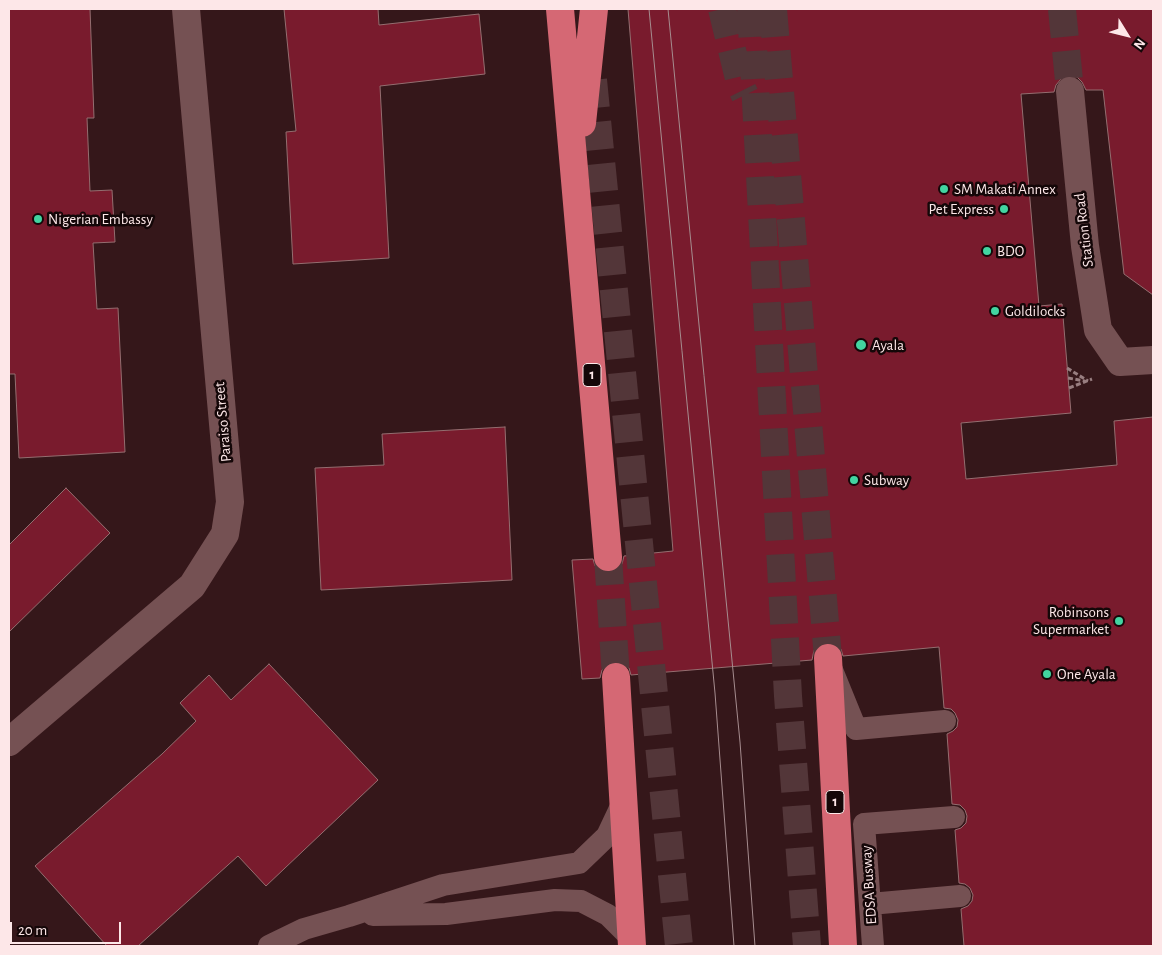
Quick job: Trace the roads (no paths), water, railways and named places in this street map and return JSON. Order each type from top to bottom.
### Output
[{"type":"highway","name":"1","points":[[560,9],[608,558]]},
{"type":"highway","points":[[576,192],[594,9]]},
{"type":"highway","name":"1","points":[[828,658],[843,946]]},
{"type":"highway","points":[[616,677],[632,942]]},
{"type":"street","name":"Paraiso Street","points":[[9,742],[192,586],[225,534],[230,502],[186,9]]},
{"type":"street","name":"Station Road","points":[[1070,91],[1085,246],[1098,330],[1120,362],[1153,360]]},
{"type":"lane","points":[[828,658],[856,730],[946,721]]},
{"type":"lane","points":[[269,946],[304,930],[443,885],[578,864],[607,836],[624,800]]},
{"type":"lane","name":"EDSA Busway","points":[[873,946],[864,824],[954,816]]},
{"type":"lane","points":[[870,904],[960,896]]},
{"type":"lane","points":[[349,916],[446,914],[555,900],[581,901],[608,915],[632,942]]},
{"type":"tunnel","points":[[722,9],[741,87],[745,95]]},
{"type":"tunnel","points":[[751,9],[788,696],[807,946]]},
{"type":"tunnel","points":[[773,9],[828,658]]},
{"type":"tunnel","points":[[1062,9],[1070,91]]},
{"type":"tunnel","points":[[593,80],[679,946]]},
{"type":"tunnel","points":[[608,557],[616,677]]},
{"type":"tram line","points":[[649,9],[715,693],[734,946]]},
{"type":"tram line","points":[[668,9],[740,742],[755,946]]},
{"type":"place","name":"SM Makati Annex","points":[[944,189]]},
{"type":"place","name":"Pet Express","points":[[1004,209]]},
{"type":"place","name":"Nigerian Embassy","points":[[38,219]]},
{"type":"place","name":"BDO","points":[[987,251]]},
{"type":"place","name":"Goldilocks","points":[[995,311]]},
{"type":"place","name":"Ayala","points":[[861,345]]},
{"type":"place","name":"Subway","points":[[854,480]]},
{"type":"place","name":"Robinsons Supermarket","points":[[1119,621]]},
{"type":"place","name":"One Ayala","points":[[1047,674]]}]
